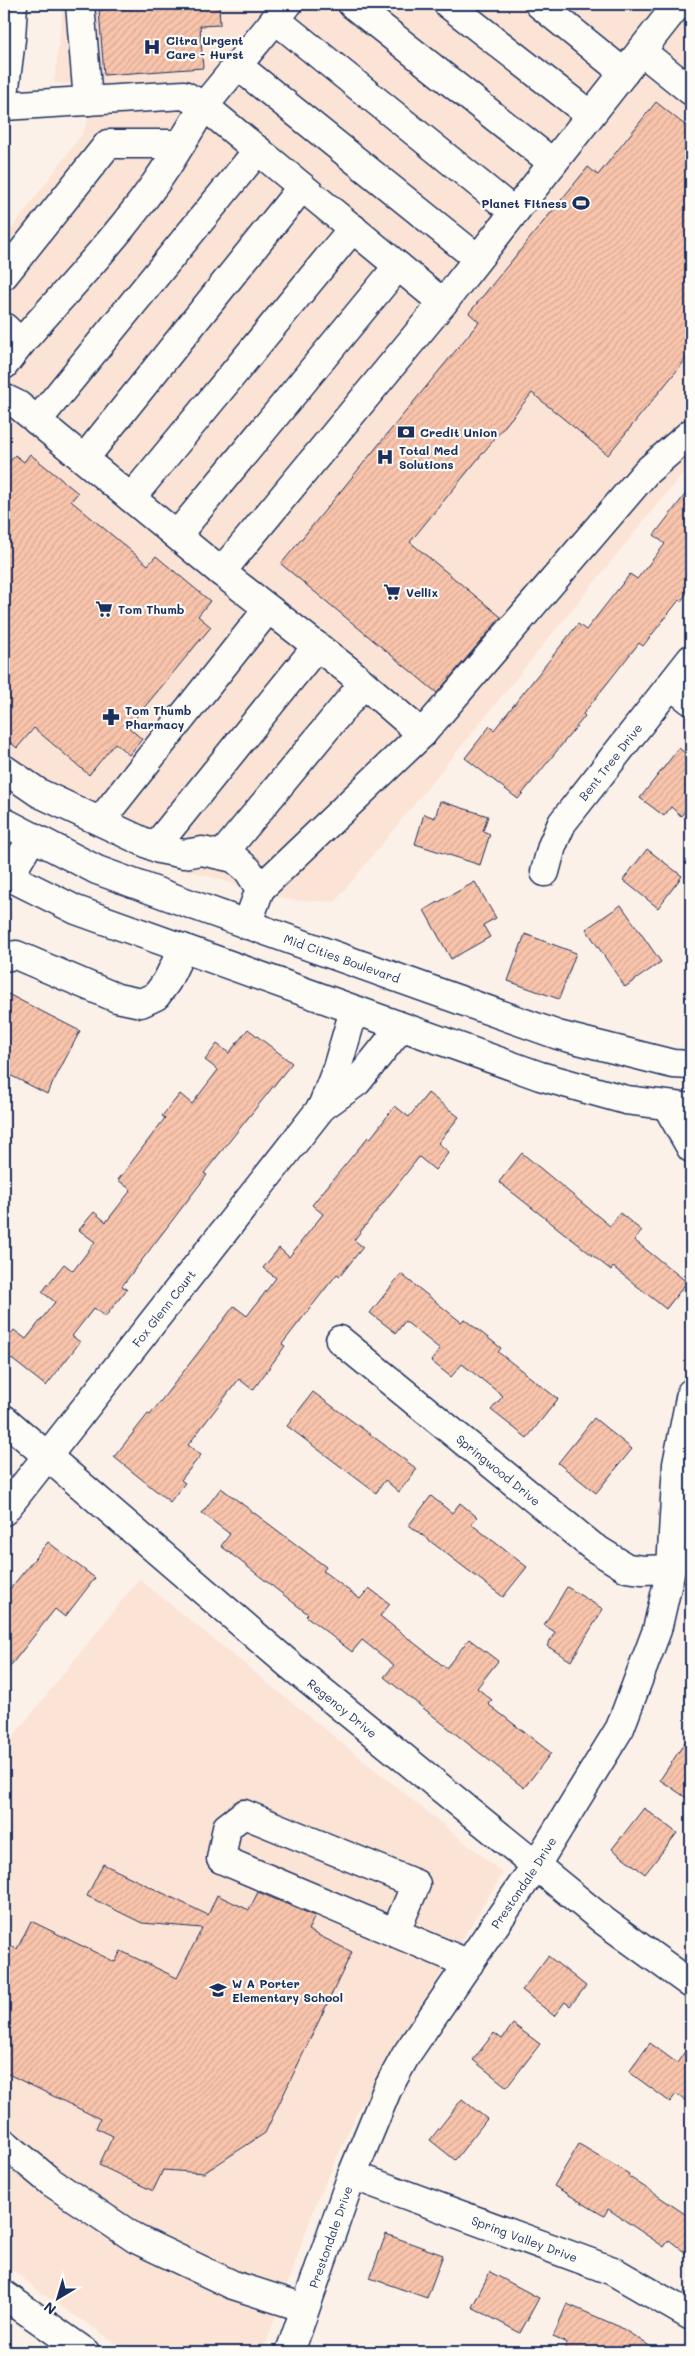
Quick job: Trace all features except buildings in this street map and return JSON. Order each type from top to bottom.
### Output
[{"type":"street","points":[[4,95],[13,4]]},
{"type":"street","points":[[80,4],[88,101]]},
{"type":"street","points":[[352,4],[553,163]]},
{"type":"street","points":[[448,4],[590,116]]},
{"type":"street","points":[[539,4],[624,73]]},
{"type":"street","points":[[221,572],[443,302],[641,51],[677,9]]},
{"type":"street","points":[[4,365],[12,335],[138,206],[164,173],[204,106],[282,11],[514,212]]},
{"type":"street","points":[[641,51],[691,91]]},
{"type":"street","points":[[237,66],[478,258]]},
{"type":"street","points":[[4,106],[184,95],[204,106],[443,302]]},
{"type":"street","points":[[4,275],[108,144],[181,144]]},
{"type":"street","points":[[258,150],[16,412],[84,459],[221,572],[317,646],[422,734]]},
{"type":"street","points":[[84,459],[302,187]]},
{"type":"street","points":[[131,498],[353,228]]},
{"type":"street","points":[[177,536],[398,266]]},
{"type":"street","points":[[247,924],[260,889],[422,734],[646,472],[691,433]]},
{"type":"street","points":[[100,821],[268,608]]},
{"type":"street","points":[[155,847],[317,646]]},
{"type":"street","name":"Bent Tree Drive","points":[[545,872],[552,846],[562,823],[681,693],[691,659]]},
{"type":"street","points":[[222,855],[363,684]]},
{"type":"street","points":[[4,769],[39,793],[155,847],[184,854],[202,851],[234,858],[248,870],[260,889]]},
{"type":"street","name":"Mid Cities Boulevard","points":[[4,822],[96,870],[558,1035],[673,1064],[691,1065]]},
{"type":"street","points":[[32,838],[5,878],[76,910],[540,1076],[626,1100],[679,1107]]},
{"type":"street","points":[[4,957],[16,955],[117,998],[140,1003],[156,996],[167,981],[183,948]]},
{"type":"street","name":"Fox Glenn Court","points":[[322,1107],[337,1068],[354,1010]]},
{"type":"street","name":"Fox Glenn Court","points":[[4,1511],[322,1107],[357,1082],[401,1027]]},
{"type":"street","points":[[691,1088],[677,1095],[691,1148]]},
{"type":"street","name":"Springwood Drive","points":[[340,1340],[593,1548],[628,1568],[643,1570],[671,1569]]},
{"type":"street","name":"Prestondale Drive","points":[[290,2352],[352,2175],[387,2090],[406,2055],[536,1865],[620,1728],[658,1630],[671,1569],[677,1464],[691,1393]]},
{"type":"street","name":"Regency Drive","points":[[4,1419],[48,1455],[126,1526],[291,1666],[604,1921],[691,1984]]},
{"type":"street","points":[[395,1933],[416,1884],[244,1814],[227,1827],[221,1858],[395,1933],[469,1964]]},
{"type":"street","points":[[4,2143],[51,2182],[136,2239],[233,2285],[306,2308]]},
{"type":"street","name":"Spring Valley Drive","points":[[352,2175],[614,2271],[691,2316]]},
{"type":"street","points":[[4,2295],[85,2352]]},
{"type":"shaded area","points":[[63,4],[691,4],[691,463],[335,902],[289,900],[148,859],[4,787],[4,239],[82,134],[103,86],[54,83]]},
{"type":"shaded area","name":"W A Porter Elementary School","points":[[139,1579],[503,1873],[360,2107],[317,2201],[263,2352],[129,2352],[41,2293],[4,2263],[4,1748]]},
{"type":"place","name":"Citra Urgent Care - Hurst","points":[[152,47]]},
{"type":"place","name":"Planet Fitness","points":[[581,203]]},
{"type":"place","name":"Credit Union","points":[[406,432]]},
{"type":"place","name":"Total Med Solutions","points":[[385,457]]},
{"type":"place","name":"Vellix","points":[[392,592]]},
{"type":"place","name":"Tom Thumb","points":[[104,609]]},
{"type":"place","name":"Tom Thumb Pharmacy","points":[[111,717]]},
{"type":"place","name":"W A Porter Elementary School","points":[[218,1990]]}]
